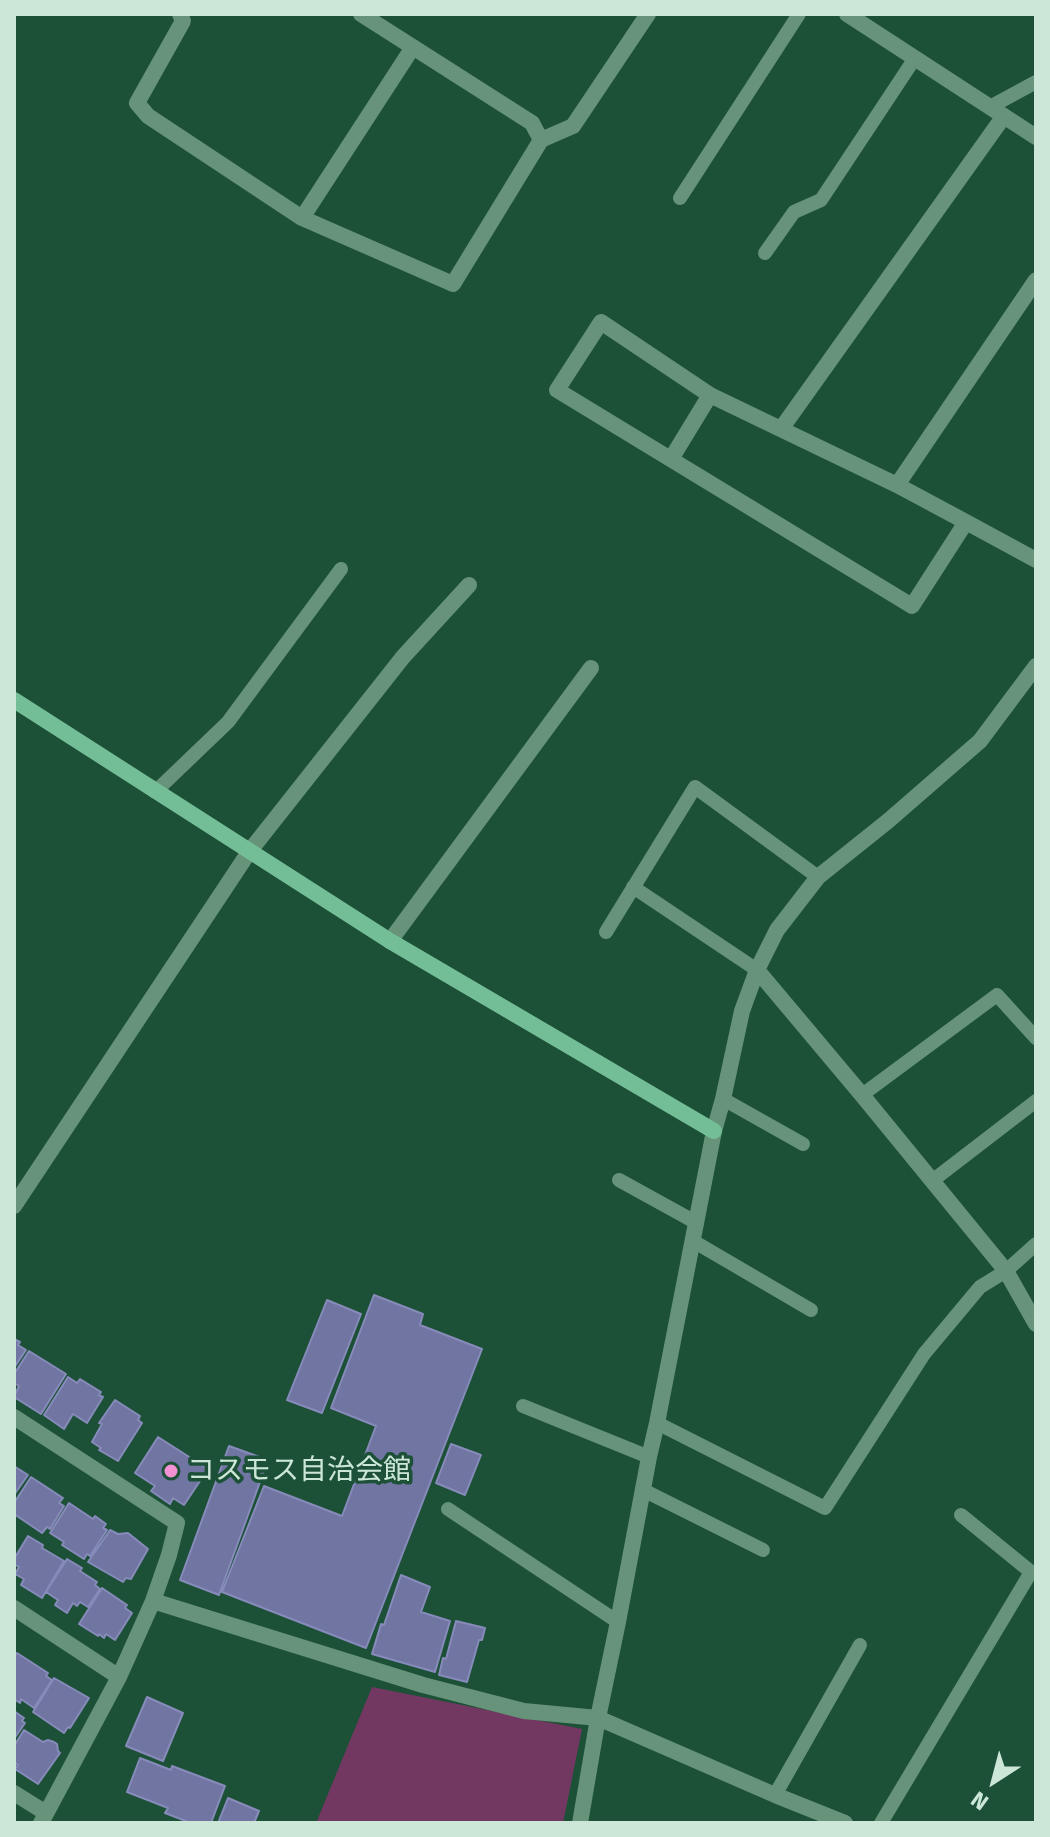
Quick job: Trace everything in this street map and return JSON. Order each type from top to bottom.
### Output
[{"type":"street","points":[[361,14],[532,123],[541,140]]},
{"type":"street","points":[[186,16],[137,103],[148,116],[302,218],[453,284],[541,140],[573,126],[648,14]]},
{"type":"street","points":[[847,14],[1036,137]]},
{"type":"street","points":[[302,218],[413,47]]},
{"type":"street","points":[[781,429],[997,111]]},
{"type":"street","points":[[897,485],[1036,280]]},
{"type":"street","points":[[966,522],[912,606],[557,390],[601,322],[710,395],[897,485],[966,522],[1036,560]]},
{"type":"street","points":[[671,459],[710,395]]},
{"type":"street","points":[[14,1206],[249,852],[403,657],[469,585]]},
{"type":"street","points":[[580,1823],[714,1131],[742,1011],[757,970],[777,930],[818,877],[980,741],[1036,666]]},
{"type":"street","points":[[390,941],[591,668]]},
{"type":"street","points":[[14,700],[390,941],[714,1131]]},
{"type":"street","points":[[757,970],[1006,1271],[1036,1324]]},
{"type":"street","points":[[14,1417],[177,1523],[153,1601],[119,1677],[44,1818],[14,1793]]},
{"type":"street","points":[[153,1601],[423,1685],[524,1711],[598,1718],[845,1823]]},
{"type":"street","points":[[14,1608],[119,1677]]},
{"type":"lane","points":[[680,198],[799,14]]},
{"type":"lane","points":[[765,253],[794,212],[821,200],[915,58]]},
{"type":"lane","points":[[997,111],[1036,82]]},
{"type":"lane","points":[[155,792],[228,722],[341,569]]},
{"type":"lane","points":[[606,932],[695,787],[818,877]]},
{"type":"lane","points":[[633,887],[757,970]]},
{"type":"lane","points":[[862,1095],[997,995],[1036,1038]]},
{"type":"lane","points":[[723,1099],[803,1144]]},
{"type":"lane","points":[[932,1181],[1036,1101]]},
{"type":"lane","points":[[619,1180],[697,1223]]},
{"type":"lane","points":[[693,1241],[811,1310]]},
{"type":"lane","points":[[657,1423],[825,1508],[924,1354],[980,1287],[1006,1271],[1036,1244]]},
{"type":"lane","points":[[523,1406],[649,1457]]},
{"type":"lane","points":[[643,1490],[763,1550]]},
{"type":"lane","points":[[448,1509],[618,1622]]},
{"type":"lane","points":[[881,1823],[1031,1572],[961,1515]]},
{"type":"lane","points":[[775,1795],[860,1645]]},
{"type":"shaded area","points":[[372,1687],[582,1729],[563,1823],[316,1823]]},
{"type":"building","points":[[374,1295],[423,1314],[420,1325],[482,1349],[366,1648],[222,1592],[264,1486],[342,1516],[376,1426],[331,1408]]},
{"type":"building","points":[[327,1300],[361,1314],[322,1413],[287,1400]]},
{"type":"building","points":[[14,1339],[26,1350],[14,1368]]},
{"type":"building","points":[[29,1351],[66,1374],[41,1414],[14,1397],[19,1386],[14,1383],[14,1374]]},
{"type":"building","points":[[68,1377],[77,1383],[80,1379],[101,1392],[99,1395],[103,1397],[87,1423],[73,1414],[64,1429],[44,1415]]},
{"type":"building","points":[[115,1400],[140,1416],[138,1420],[142,1423],[118,1461],[92,1442],[102,1424],[99,1423]]},
{"type":"building","name":"コスモス自治会館","points":[[158,1437],[208,1469],[184,1505],[173,1498],[170,1504],[151,1491],[155,1486],[135,1473]]},
{"type":"building","points":[[451,1444],[481,1455],[465,1495],[436,1483]]},
{"type":"building","points":[[229,1446],[268,1460],[219,1595],[180,1580]]},
{"type":"building","points":[[14,1466],[28,1475],[14,1495]]},
{"type":"building","points":[[31,1477],[63,1498],[59,1503],[64,1506],[50,1529],[47,1527],[42,1533],[14,1514],[14,1503]]},
{"type":"building","points":[[69,1503],[106,1524],[103,1528],[107,1530],[90,1556],[87,1554],[84,1559],[50,1533]]},
{"type":"building","points":[[110,1530],[118,1534],[128,1533],[148,1549],[131,1579],[126,1578],[123,1582],[88,1562]]},
{"type":"building","points":[[28,1536],[64,1561],[42,1598],[21,1585],[24,1579],[15,1574],[19,1567],[14,1564],[14,1559]]},
{"type":"building","points":[[67,1559],[82,1568],[80,1571],[97,1582],[95,1585],[100,1589],[88,1607],[80,1602],[77,1606],[73,1603],[67,1613],[55,1605],[58,1600],[46,1592]]},
{"type":"building","points":[[401,1575],[430,1587],[421,1612],[450,1621],[435,1672],[372,1654]]},
{"type":"building","points":[[102,1588],[127,1605],[125,1608],[132,1613],[115,1640],[106,1634],[104,1638],[98,1636],[79,1624]]},
{"type":"building","points":[[456,1621],[485,1628],[467,1682],[439,1675]]},
{"type":"building","points":[[17,1653],[48,1673],[46,1676],[52,1680],[34,1708],[21,1699],[20,1703],[14,1699],[14,1657]]},
{"type":"building","points":[[54,1678],[89,1698],[64,1733],[33,1712]]},
{"type":"building","points":[[147,1697],[183,1713],[163,1761],[126,1746]]},
{"type":"building","points":[[14,1711],[24,1718],[22,1721],[25,1723],[14,1739]]},
{"type":"building","points":[[24,1730],[43,1742],[54,1742],[60,1753],[38,1784],[15,1769],[18,1765],[14,1762],[14,1746]]},
{"type":"building","points":[[140,1758],[171,1770],[172,1766],[225,1786],[211,1823],[191,1823],[165,1813],[168,1808],[127,1792]]},
{"type":"building","points":[[228,1798],[259,1811],[254,1823],[218,1823]]},
{"type":"place","name":"コスモス自治会館","points":[[171,1471]]}]
